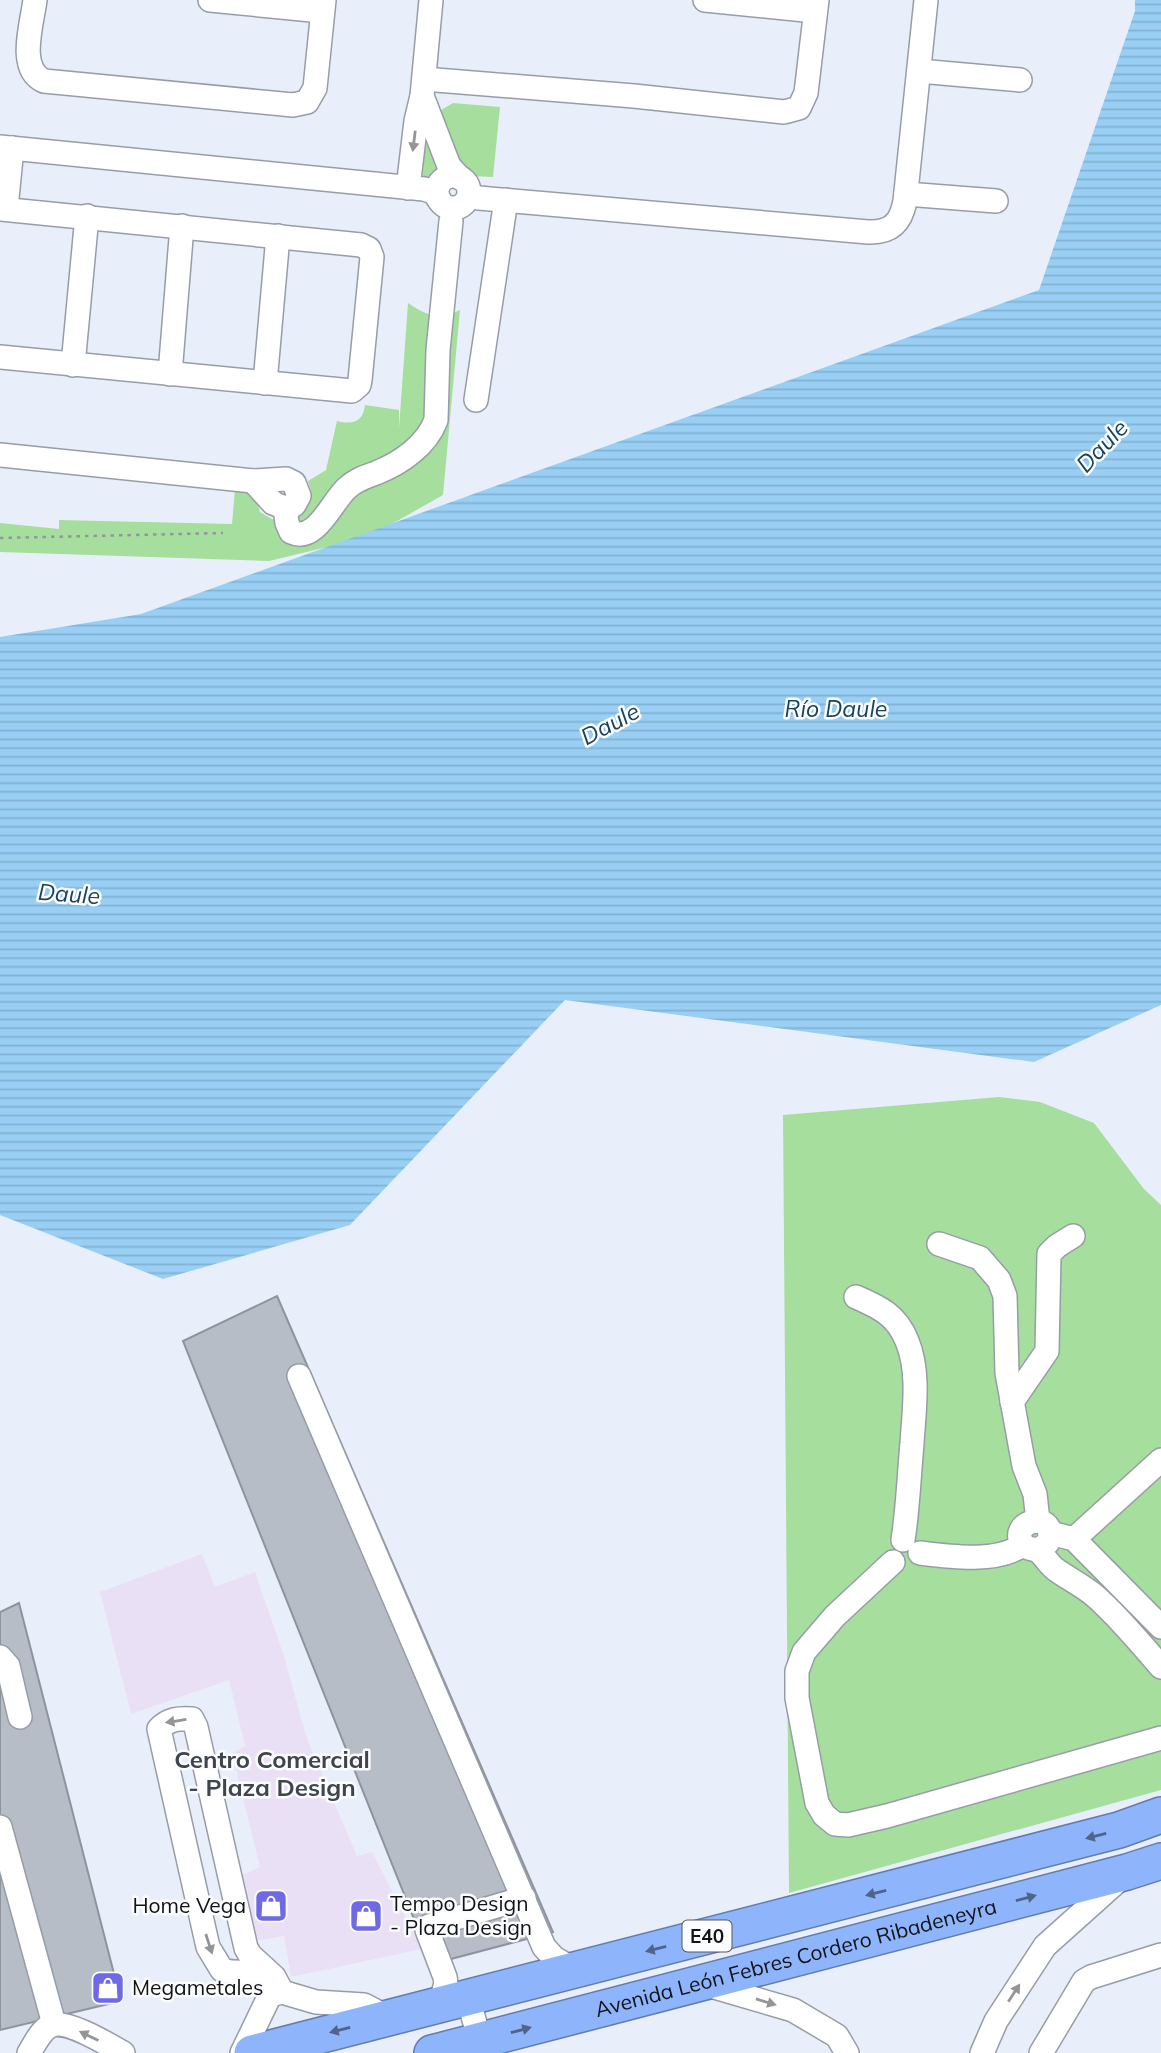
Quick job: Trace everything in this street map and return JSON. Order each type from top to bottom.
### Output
[{"type":"highway","name":"Avenida León Febres Cordero Ribadeneyra","points":[[252,2053],[1119,1830],[1161,1815]]},
{"type":"highway","name":"Avenida León Febres Cordero Ribadeneyra","points":[[459,2049],[1161,1861]]},
{"type":"street","points":[[35,0],[28,60],[33,73],[44,81],[293,105],[307,102],[315,88],[323,6],[210,0]]},
{"type":"street","points":[[431,0],[423,88],[416,121],[449,196]]},
{"type":"street","points":[[423,88],[634,96],[784,112],[799,108],[804,101],[816,5],[705,0]]},
{"type":"street","points":[[0,357],[352,391],[359,385],[372,257],[369,249],[361,245],[3,208],[6,148],[449,196],[879,232],[889,230],[898,223],[903,213],[926,0]]},
{"type":"street","points":[[919,71],[1020,80]]},
{"type":"street","points":[[0,455],[253,481],[286,479],[295,483],[299,491],[297,501],[285,508],[287,523],[291,531],[300,534],[309,531],[325,517],[348,487],[415,450],[432,430],[436,419],[449,196],[449,166],[423,88]]},
{"type":"street","points":[[906,194],[996,201]]},
{"type":"street","points":[[476,400],[506,200]]},
{"type":"street","points":[[73,365],[86,216]]},
{"type":"street","points":[[170,374],[182,226]]},
{"type":"street","points":[[265,383],[278,236]]},
{"type":"street","points":[[1012,1402],[1047,1351],[1049,1254],[1073,1236]]},
{"type":"street","points":[[939,1244],[980,1258],[999,1280],[1005,1296],[1007,1373],[1024,1466],[1035,1494],[1037,1537],[1057,1571],[1095,1596],[1161,1667]]},
{"type":"street","points":[[856,1297],[884,1309],[891,1317],[907,1341],[913,1364],[914,1400],[907,1513],[912,1546],[918,1563],[902,1569],[893,1562],[835,1616],[804,1652],[797,1671],[797,1698],[817,1803],[828,1821],[848,1825],[887,1816],[1161,1738]]},
{"type":"street","points":[[299,1376],[544,1947],[554,1958],[575,1970]]},
{"type":"street","points":[[1074,1539],[1161,1460]]},
{"type":"street","points":[[912,1546],[975,1556],[1005,1553],[1037,1537],[1074,1539],[1161,1627]]},
{"type":"street","points":[[0,1657],[8,1666],[20,1717]]},
{"type":"street","points":[[242,2053],[276,1993],[274,1977],[253,1967],[228,1971],[218,1965],[208,1947],[159,1729],[165,1722],[181,1718],[192,1719],[196,1727],[253,1967]]},
{"type":"street","points":[[0,1827],[54,2024]]},
{"type":"street","points":[[187,1854],[224,1844]]},
{"type":"street","points":[[982,2053],[996,2021],[1045,1946],[1127,1872]]},
{"type":"street","points":[[459,2049],[454,2002],[427,1930],[429,1926],[524,1898]]},
{"type":"street","points":[[1041,2053],[1084,1981],[1091,1976],[1161,1955]]},
{"type":"street","points":[[701,1983],[793,2010],[837,2036],[847,2053]]},
{"type":"street","points":[[276,1993],[316,2002],[363,2005],[389,2018]]},
{"type":"street","points":[[29,2053],[44,2031],[54,2024],[67,2026],[123,2053]]},
{"type":"path","points":[[0,538],[223,533]]},
{"type":"shaded area","points":[[202,1554],[215,1587],[255,1572],[284,1656],[307,1739],[357,1856],[372,1852],[422,1949],[291,1977],[284,1936],[254,1941],[242,1875],[260,1867],[232,1753],[245,1746],[229,1680],[131,1714],[100,1592]]},
{"type":"green space","points":[[453,103],[500,107],[493,177],[471,176],[461,166],[441,118],[441,110]]},
{"type":"green space","points":[[424,125],[441,172],[434,178],[423,178]]},
{"type":"green space","points":[[408,303],[421,311],[440,316],[460,310],[443,495],[369,537],[269,561],[0,552],[0,523],[59,529],[59,520],[232,524],[235,489],[255,492],[260,512],[280,520],[309,501],[311,491],[308,481],[326,470],[337,421],[356,421],[362,415],[365,405],[399,410],[399,428]]},
{"type":"green space","points":[[999,1097],[1040,1102],[1094,1123],[1144,1189],[1161,1205],[1161,1790],[789,1893],[783,1115]]},
{"type":"water","name":"Río Daule","points":[[1135,0],[1161,0],[1161,1005],[1034,1062],[565,1000],[350,1225],[163,1279],[0,1215],[0,637],[141,614],[1039,290],[1135,11]]},
{"type":"building","points":[[277,1296],[553,1932],[432,1964],[183,1341]]},
{"type":"building","points":[[19,1603],[121,2001],[0,2030],[0,1612]]},
{"type":"place","name":"Home Vega","points":[[271,1906]]},
{"type":"place","name":"Tempo Design - Plaza Design","points":[[366,1916]]},
{"type":"place","name":"Megametales","points":[[108,1988]]},
{"type":"district","name":"Centro Comercial - Plaza Design","points":[[272,1774]]},
{"type":"water label","name":"Daule","points":[[1102,446]]},
{"type":"water label","name":"Daule","points":[[610,724]]},
{"type":"water label","name":"Daule","points":[[69,894]]}]
